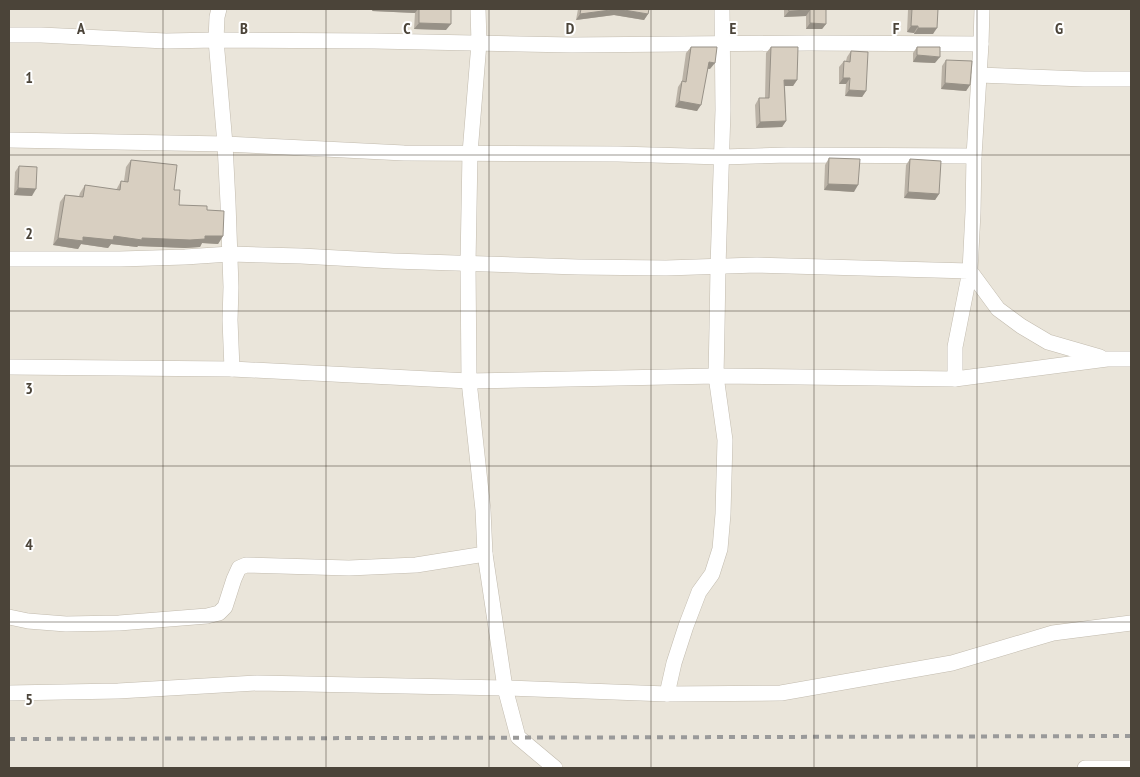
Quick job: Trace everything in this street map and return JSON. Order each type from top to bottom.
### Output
[{"type":"street","points":[[219,9],[216,40],[228,203],[232,369]]},
{"type":"street","points":[[478,9],[479,43],[470,153],[468,264],[469,381],[483,510],[485,554],[506,688],[518,737],[555,768]]},
{"type":"street","points":[[667,694],[674,663],[686,626],[699,592],[712,574],[720,549],[724,440],[716,376],[722,157],[722,9]]},
{"type":"street","points":[[955,380],[955,347],[970,272],[982,9]]},
{"type":"street","points":[[9,35],[166,42],[216,40],[572,45],[722,43],[981,44]]},
{"type":"street","points":[[979,75],[1131,79]]},
{"type":"street","points":[[9,140],[225,144],[404,153],[618,154],[722,157],[788,155],[974,156]]},
{"type":"street","points":[[9,259],[120,259],[230,254],[468,264],[597,267],[766,266],[970,272]]},
{"type":"street","points":[[970,272],[998,309],[1021,326],[1048,342],[1107,359]]},
{"type":"street","points":[[9,367],[232,369],[469,381],[716,376],[955,380],[1107,359],[1131,359]]},
{"type":"street","points":[[9,617],[28,621],[66,624],[119,623],[207,616],[219,613],[225,607],[239,568],[246,565],[349,568],[416,564],[485,554]]},
{"type":"street","points":[[9,693],[118,691],[256,683],[506,688],[667,694],[781,693],[952,662],[1053,633],[1131,623]]},
{"type":"street","points":[[1085,768],[1131,768]]},
{"type":"shaded area","points":[[9,9],[1131,9],[1131,768],[9,768]]},
{"type":"building","points":[[419,9],[451,9],[451,24],[419,23]]},
{"type":"building","points":[[581,9],[618,9],[580,14]]},
{"type":"building","points":[[618,9],[649,9],[648,14]]},
{"type":"building","points":[[788,9],[826,9],[826,24],[810,23],[810,10],[789,11]]},
{"type":"building","points":[[912,9],[938,9],[937,28],[911,26]]},
{"type":"building","points":[[691,47],[717,47],[715,63],[709,62],[701,105],[679,101],[682,81],[686,82]]},
{"type":"building","points":[[771,47],[798,47],[797,80],[784,80],[786,121],[760,122],[759,98],[769,98]]},
{"type":"building","points":[[917,47],[940,47],[940,57],[917,55]]},
{"type":"building","points":[[851,51],[868,52],[866,91],[849,90],[850,78],[843,78],[844,61],[850,62]]},
{"type":"building","points":[[946,60],[972,61],[970,85],[945,83]]},
{"type":"building","points":[[829,158],[860,159],[858,185],[828,184]]},
{"type":"building","points":[[910,159],[941,161],[939,194],[908,192]]},
{"type":"building","points":[[131,160],[177,165],[174,190],[180,190],[179,205],[207,206],[207,210],[224,211],[223,236],[205,236],[205,239],[190,240],[142,238],[142,240],[114,236],[113,240],[83,237],[83,241],[58,238],[65,195],[83,197],[85,185],[120,190],[121,181],[128,182]]},
{"type":"building","points":[[19,166],[37,167],[36,189],[18,188]]},
{"type":"railway","points":[[9,739],[1131,736]]}]
